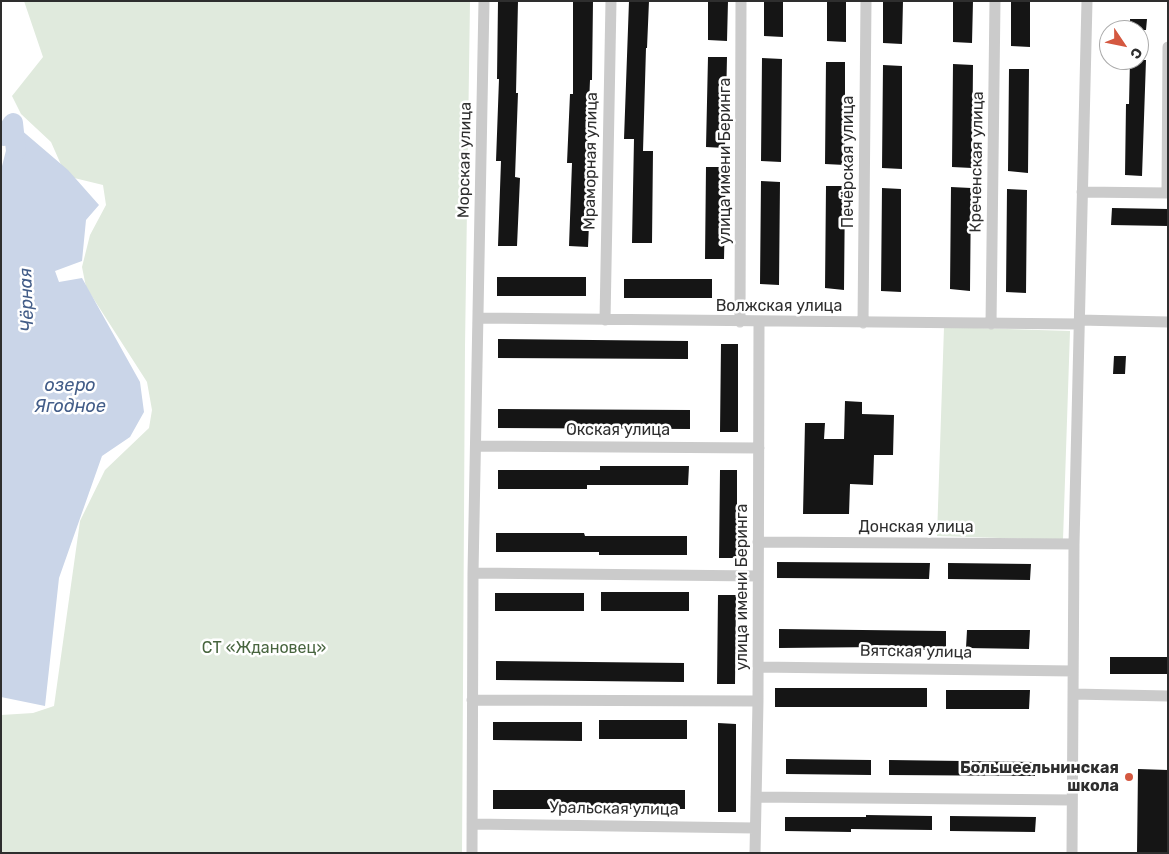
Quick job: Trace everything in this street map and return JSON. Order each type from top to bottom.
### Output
[{"type":"street","name":"Морская улица","points":[[472,853],[473,573],[484,1]]},
{"type":"street","name":"Мраморная улица","points":[[605,320],[610,1]]},
{"type":"street","name":"улица имени Беринга","points":[[740,322],[741,1]]},
{"type":"street","name":"Печёрская улица","points":[[864,323],[866,1]]},
{"type":"street","name":"Креченская улица","points":[[991,324],[995,1]]},
{"type":"street","points":[[1072,853],[1074,544],[1086,1]]},
{"type":"street","points":[[1082,192],[1167,193],[1168,47]]},
{"type":"street","name":"Волжская улица","points":[[479,318],[991,324],[1168,322]]},
{"type":"street","name":"улица имени Беринга","points":[[754,853],[758,701],[759,322]]},
{"type":"street","name":"Окская улица","points":[[476,446],[759,448]]},
{"type":"street","name":"Донская улица","points":[[758,542],[1074,544]]},
{"type":"street","points":[[473,573],[758,576]]},
{"type":"street","name":"Вятская улица","points":[[758,667],[1073,670]]},
{"type":"street","points":[[1073,694],[1168,696]]},
{"type":"street","points":[[472,700],[758,701]]},
{"type":"street","points":[[756,797],[1072,800]]},
{"type":"street","name":"Уральская улица","points":[[472,824],[755,828]]},
{"type":"green space","name":"СТ «Ждановец»","points":[[24,1],[470,1],[465,346],[462,853],[1,853],[1,715],[33,713],[54,706],[80,521],[105,470],[149,428],[152,410],[147,382],[86,287],[82,267],[90,235],[106,205],[103,185],[66,176],[51,142],[21,114],[12,96],[43,57]]},
{"type":"green space","points":[[944,327],[1070,331],[1063,540],[937,536]]},
{"type":"water","name":"озеро Ягодное","points":[[13,123],[68,170],[99,205],[86,220],[82,261],[55,271],[59,282],[82,278],[140,382],[144,412],[130,437],[102,456],[59,578],[45,706],[1,697],[1,170]]},
{"type":"building","points":[[498,1],[518,1],[516,93],[518,93],[515,177],[520,178],[517,246],[498,246],[501,161],[496,161],[499,79],[497,79]]},
{"type":"building","points":[[573,1],[593,1],[592,80],[590,80],[586,178],[591,178],[588,247],[569,246],[572,163],[567,163],[570,94],[573,94]]},
{"type":"building","points":[[629,1],[649,1],[643,151],[653,151],[652,243],[632,243],[634,139],[624,139]]},
{"type":"building","points":[[708,1],[728,1],[727,41],[708,40]]},
{"type":"building","points":[[764,1],[783,1],[783,37],[764,36]]},
{"type":"building","points":[[827,1],[846,1],[846,42],[827,41]]},
{"type":"building","points":[[883,1],[903,1],[902,44],[883,43]]},
{"type":"building","points":[[953,1],[973,1],[972,43],[953,42]]},
{"type":"building","points":[[1011,1],[1030,1],[1030,47],[1011,46]]},
{"type":"building","points":[[1130,19],[1147,19],[1147,20]]},
{"type":"building","points":[[708,57],[727,57],[725,148],[706,147]]},
{"type":"building","points":[[762,58],[782,59],[781,162],[761,161]]},
{"type":"building","points":[[826,62],[845,62],[845,165],[825,164]]},
{"type":"building","points":[[953,64],[973,65],[972,168],[952,167]]},
{"type":"building","points":[[883,65],[902,66],[902,169],[882,168]]},
{"type":"building","points":[[1009,69],[1029,69],[1028,173],[1008,171]]},
{"type":"building","points":[[1130,70],[1146,70],[1142,176],[1125,175],[1126,104],[1129,104]]},
{"type":"building","points":[[706,167],[726,167],[724,259],[705,259]]},
{"type":"building","points":[[761,181],[780,182],[779,285],[760,284]]},
{"type":"building","points":[[826,186],[845,186],[844,290],[825,288]]},
{"type":"building","points":[[951,187],[971,188],[970,291],[950,289]]},
{"type":"building","points":[[882,188],[901,189],[901,292],[881,291]]},
{"type":"building","points":[[1007,189],[1027,190],[1026,293],[1006,292]]},
{"type":"building","points":[[1112,208],[1168,209],[1168,226],[1111,225]]},
{"type":"building","points":[[497,277],[586,277],[586,296],[497,296]]},
{"type":"building","points":[[624,279],[712,279],[712,298],[624,298]]},
{"type":"building","points":[[498,339],[688,341],[688,359],[498,358]]},
{"type":"building","points":[[721,344],[738,344],[738,432],[720,432]]},
{"type":"building","points":[[1114,356],[1126,356],[1125,374],[1113,374]]},
{"type":"building","points":[[845,401],[862,402],[862,414],[894,415],[893,455],[874,455],[873,485],[850,484],[849,514],[803,514],[805,423],[825,423],[824,439],[844,439]]},
{"type":"building","points":[[498,409],[690,410],[690,429],[498,428]]},
{"type":"building","points":[[600,466],[689,466],[688,485],[587,485],[587,489],[498,489],[498,470],[600,470]]},
{"type":"building","points":[[720,470],[737,470],[737,558],[719,558]]},
{"type":"building","points":[[496,533],[584,533],[585,536],[687,536],[687,555],[599,555],[599,552],[496,552]]},
{"type":"building","points":[[777,562],[930,563],[929,579],[777,578]]},
{"type":"building","points":[[948,563],[1031,564],[1030,580],[948,579]]},
{"type":"building","points":[[601,592],[689,592],[689,611],[601,611]]},
{"type":"building","points":[[495,593],[584,593],[584,611],[495,611]]},
{"type":"building","points":[[718,595],[736,595],[735,684],[717,684]]},
{"type":"building","points":[[779,629],[946,631],[946,650],[880,650],[880,647],[779,648]]},
{"type":"building","points":[[967,630],[1030,630],[1029,649],[966,648]]},
{"type":"building","points":[[1110,657],[1168,657],[1168,674],[1110,674]]},
{"type":"building","points":[[496,661],[684,663],[684,682],[496,680]]},
{"type":"building","points":[[775,688],[927,688],[927,707],[775,707]]},
{"type":"building","points":[[946,690],[1030,690],[1029,709],[946,709]]},
{"type":"building","points":[[599,720],[687,720],[687,739],[599,739]]},
{"type":"building","points":[[493,722],[582,722],[582,741],[493,740]]},
{"type":"building","points":[[718,723],[736,724],[736,812],[718,812]]},
{"type":"building","points":[[786,759],[871,760],[871,775],[786,774]]},
{"type":"building","points":[[889,760],[1035,762],[1035,776],[889,775]]},
{"type":"building","points":[[1138,769],[1168,770],[1168,853],[1137,853]]},
{"type":"building","points":[[493,790],[685,790],[685,809],[493,809]]},
{"type":"building","points":[[866,815],[932,816],[932,830],[851,829],[851,832],[785,831],[785,817],[866,817]]},
{"type":"building","points":[[950,816],[1036,817],[1035,832],[950,831]]},
{"type":"waterway","name":"Чёрная","points":[[1,133],[4,136],[13,123],[16,151]]},
{"type":"place","name":"Большеельнинская школа","points":[[1129,777]]}]
